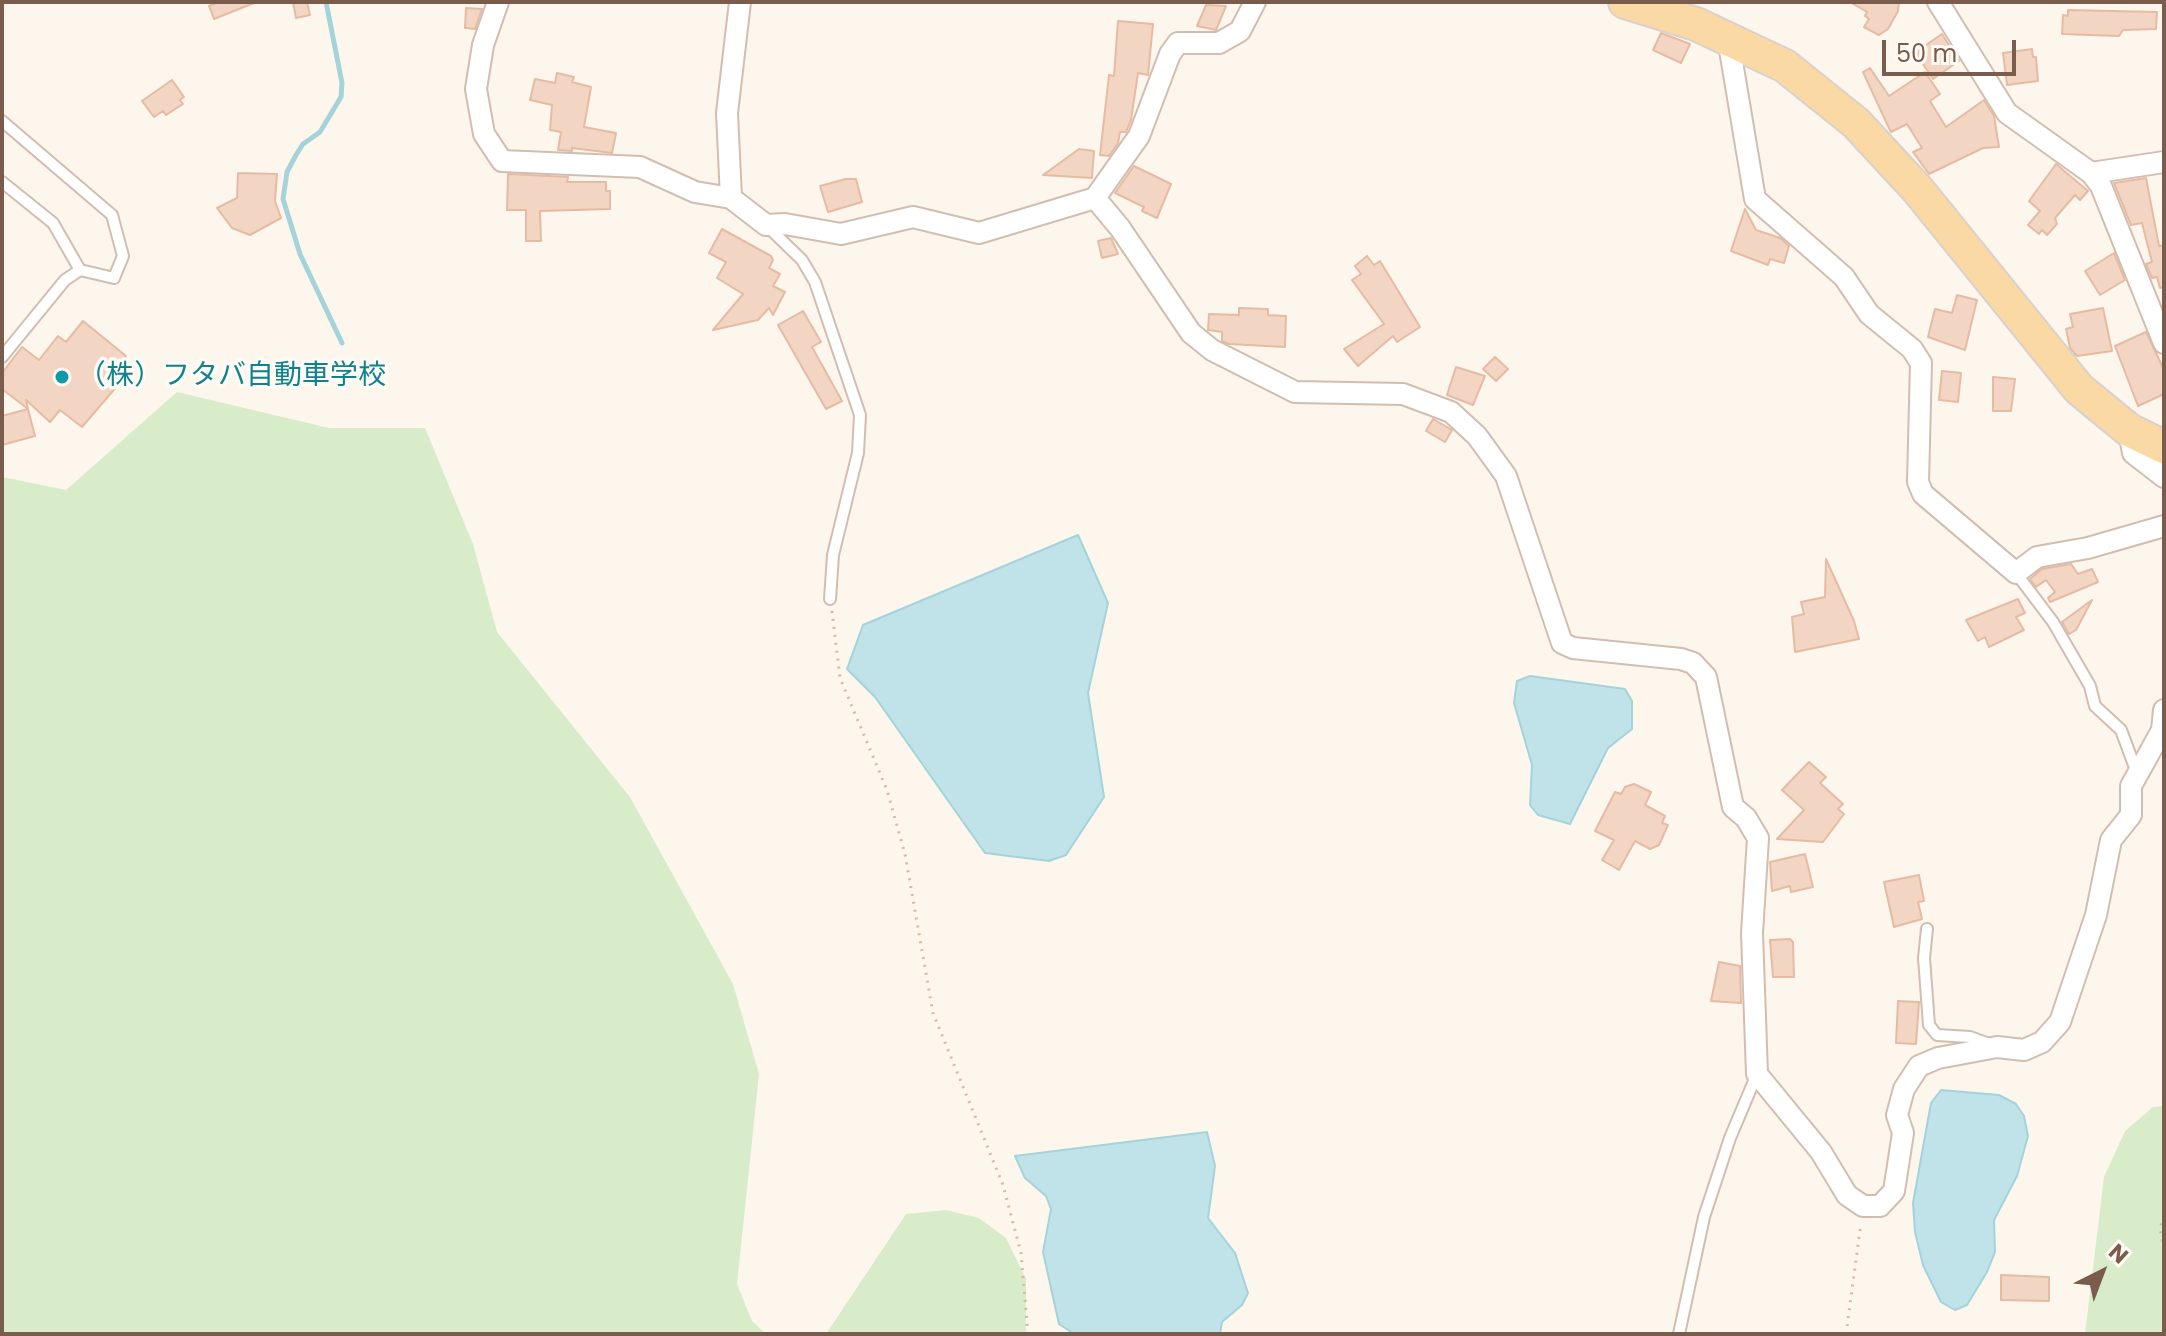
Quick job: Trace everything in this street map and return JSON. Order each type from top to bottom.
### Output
[{"type":"main road","points":[[1625,2],[1728,38],[1785,66],[1856,123],[1918,190],[2079,389],[2129,430],[2164,447]]},
{"type":"street","points":[[498,2],[483,45],[476,89],[484,134],[502,161],[640,167],[695,192],[731,198],[766,225],[785,224],[841,234],[913,217],[979,233],[1095,198],[1139,136],[1170,54],[1178,43],[1219,43],[1240,31],[1255,2]]},
{"type":"street","points":[[731,198],[727,113],[740,2]]},
{"type":"street","points":[[1938,2],[2007,113],[2091,173],[2101,186],[2164,343]]},
{"type":"street","points":[[1728,38],[1755,199],[1768,215],[1793,231],[1844,277],[1869,314],[1912,349],[1921,363],[1918,482],[1923,494],[2016,573],[2037,557],[2088,548],[2164,526]]},
{"type":"street","points":[[2091,173],[2164,162]]},
{"type":"street","points":[[1095,198],[1120,228],[1191,333],[1212,350],[1295,392],[1403,394],[1451,412],[1477,436],[1506,476],[1562,643],[1573,648],[1681,659],[1693,663],[1706,677],[1733,807],[1746,818],[1758,838],[1752,933],[1757,1074],[1821,1152],[1847,1195],[1863,1206],[1880,1206],[1894,1191],[1903,1133],[1897,1115],[1904,1089],[1919,1066],[1938,1058],[1997,1047],[2024,1050],[2042,1042],[2060,1022],[2096,915],[2111,840],[2131,815],[2131,786],[2162,730],[2164,710]]},
{"type":"street","points":[[2129,430],[2133,453],[2164,477]]},
{"type":"lane","points":[[2,121],[112,215],[123,256],[114,278],[80,270],[53,223],[2,182]]},
{"type":"lane","points":[[766,225],[802,260],[815,282],[860,415],[858,453],[833,555],[830,599]]},
{"type":"lane","points":[[2,357],[65,280],[80,270]]},
{"type":"lane","points":[[2016,573],[2053,622],[2090,686],[2095,706],[2121,730],[2137,775]]},
{"type":"lane","points":[[1927,929],[1924,958],[1929,1025],[1937,1035],[1970,1037],[1997,1047]]},
{"type":"lane","points":[[1679,1334],[1704,1217],[1730,1138],[1757,1074]]},
{"type":"path","points":[[830,599],[840,678],[887,790],[905,854],[933,1013],[1003,1185],[1021,1253],[1028,1334]]},
{"type":"path","points":[[1846,1334],[1863,1206]]},
{"type":"path","points":[[2164,1216],[2160,1229],[2164,1247]]},
{"type":"green space","points":[[177,392],[329,428],[425,428],[473,544],[497,632],[630,797],[733,984],[759,1074],[737,1284],[752,1321],[766,1334],[2,1334],[2,477],[66,490]]},
{"type":"green space","points":[[2164,1106],[2164,1334],[2085,1334],[2104,1177],[2125,1131],[2153,1107]]},
{"type":"green space","points":[[946,1210],[979,1218],[1006,1238],[1026,1279],[1026,1334],[826,1334],[906,1214]]},
{"type":"water","points":[[1078,535],[1108,603],[1088,693],[1104,797],[1066,855],[1049,861],[985,853],[875,697],[847,669],[863,625]]},
{"type":"water","points":[[1530,676],[1625,689],[1632,701],[1632,729],[1608,748],[1570,824],[1538,815],[1530,805],[1532,765],[1514,703],[1517,681]]},
{"type":"water","points":[[1941,1090],[1999,1095],[2016,1104],[2024,1116],[2028,1136],[2017,1176],[1994,1220],[1995,1252],[1987,1272],[1967,1305],[1955,1310],[1941,1302],[1923,1265],[1915,1232],[1913,1203],[1931,1103]]},
{"type":"water","points":[[1207,1132],[1215,1166],[1208,1218],[1235,1253],[1248,1293],[1242,1305],[1222,1322],[1220,1334],[1074,1334],[1059,1324],[1043,1252],[1051,1209],[1046,1196],[1025,1178],[1015,1156]]},
{"type":"building","points":[[218,2],[254,3],[214,19],[209,6]]},
{"type":"building","points":[[293,2],[307,2],[310,15],[296,18]]},
{"type":"building","points":[[1850,2],[1899,2],[1898,11],[1888,29],[1879,35],[1864,27],[1869,19],[1865,16],[1867,12]]},
{"type":"building","points":[[1206,5],[1226,6],[1216,30],[1197,26]]},
{"type":"building","points":[[466,8],[482,9],[475,29],[465,28]]},
{"type":"building","points":[[2068,10],[2157,12],[2156,29],[2123,30],[2119,36],[2062,34],[2063,15],[2068,16]]},
{"type":"building","points":[[1118,21],[1153,24],[1148,75],[1138,73],[1131,120],[1126,132],[1120,132],[1118,143],[1109,156],[1100,155],[1109,75],[1114,76]]},
{"type":"building","points":[[1661,33],[1690,44],[1681,63],[1653,50]]},
{"type":"building","points":[[1942,34],[1959,61],[1933,79],[1917,55],[1920,49]]},
{"type":"building","points":[[2032,49],[2033,57],[2036,57],[2038,81],[2007,85],[2003,53]]},
{"type":"building","points":[[1870,68],[1889,96],[1925,72],[1940,94],[1930,101],[1946,127],[1984,100],[1994,116],[1999,147],[1983,148],[1929,174],[1913,152],[1922,148],[1907,124],[1891,132],[1863,72]]},
{"type":"building","points":[[557,73],[574,77],[572,82],[591,87],[584,127],[616,133],[612,153],[572,148],[572,151],[558,150],[561,132],[550,130],[552,105],[530,100],[535,79],[555,83]]},
{"type":"building","points":[[172,80],[184,97],[180,100],[183,104],[166,115],[163,111],[154,117],[142,101]]},
{"type":"building","points":[[1079,149],[1094,151],[1092,178],[1043,175]]},
{"type":"building","points":[[2056,164],[2088,191],[2080,200],[2075,195],[2055,218],[2057,224],[2047,235],[2042,230],[2039,234],[2028,225],[2040,211],[2029,201]]},
{"type":"building","points":[[1134,166],[1171,184],[1157,218],[1142,211],[1144,207],[1115,193]]},
{"type":"building","points":[[238,173],[277,174],[275,201],[281,218],[250,235],[232,228],[217,208],[237,198]]},
{"type":"building","points":[[508,174],[568,177],[567,182],[606,182],[606,191],[610,191],[610,209],[540,211],[541,241],[526,241],[526,210],[507,210]]},
{"type":"building","points":[[2146,178],[2159,246],[2164,245],[2164,287],[2160,288],[2157,277],[2152,278],[2146,264],[2152,262],[2142,223],[2131,225],[2114,183]]},
{"type":"building","points":[[856,179],[862,202],[828,212],[820,186]]},
{"type":"building","points":[[1745,209],[1756,230],[1780,238],[1789,246],[1784,263],[1770,259],[1768,265],[1731,251]]},
{"type":"building","points":[[722,229],[771,256],[773,260],[769,268],[780,274],[773,286],[785,292],[773,315],[769,308],[758,320],[713,330],[743,294],[717,278],[726,262],[709,253]]},
{"type":"building","points":[[1111,238],[1118,254],[1102,258],[1098,241]]},
{"type":"building","points":[[2114,253],[2125,280],[2100,295],[2085,271]]},
{"type":"building","points":[[1367,256],[1374,265],[1380,261],[1420,327],[1397,342],[1393,336],[1358,366],[1344,349],[1384,324],[1352,280],[1361,274],[1355,266]]},
{"type":"building","points":[[1957,295],[1977,300],[1965,350],[1928,337],[1935,309],[1952,313]]},
{"type":"building","points":[[1239,308],[1268,309],[1268,315],[1286,316],[1285,347],[1229,344],[1222,341],[1222,332],[1208,330],[1209,314],[1239,315]]},
{"type":"building","points":[[2103,308],[2112,351],[2077,356],[2070,348],[2066,329],[2073,327],[2070,314]]},
{"type":"building","points":[[803,311],[821,342],[812,347],[842,401],[826,409],[778,325]]},
{"type":"building","points":[[83,321],[126,356],[120,363],[130,371],[82,427],[60,410],[50,422],[26,400],[28,409],[2,389],[2,373],[22,347],[39,360],[58,336],[66,342]]},
{"type":"building","points":[[2146,332],[2164,370],[2164,394],[2138,406],[2115,346]]},
{"type":"building","points":[[1495,357],[1508,369],[1496,381],[1483,369]]},
{"type":"building","points":[[1456,367],[1485,376],[1473,405],[1447,395]]},
{"type":"building","points":[[1942,371],[1961,373],[1958,402],[1939,400]]},
{"type":"building","points":[[1993,377],[2015,379],[2011,411],[1993,411]]},
{"type":"building","points":[[28,409],[35,436],[2,445],[2,416]]},
{"type":"building","points":[[1433,419],[1452,430],[1445,442],[1426,431]]},
{"type":"building","points":[[1826,559],[1859,639],[1795,652],[1792,617],[1804,614],[1801,602],[1825,597]]},
{"type":"building","points":[[2071,564],[2078,574],[2092,569],[2098,582],[2050,602],[2048,598],[2055,592],[2046,580],[2036,587],[2030,579],[2042,569]]},
{"type":"building","points":[[2018,599],[2025,613],[2016,617],[2024,630],[1989,647],[1985,637],[1978,641],[1966,620]]},
{"type":"building","points":[[2092,600],[2076,630],[2069,634],[2062,622]]},
{"type":"building","points":[[1809,762],[1826,777],[1820,783],[1843,804],[1838,809],[1844,814],[1823,842],[1777,839],[1804,810],[1782,790]]},
{"type":"building","points":[[1634,784],[1651,792],[1645,805],[1665,816],[1662,823],[1668,825],[1659,845],[1650,849],[1635,841],[1619,870],[1602,860],[1614,840],[1595,831],[1615,792],[1621,794],[1625,787]]},
{"type":"building","points":[[1805,854],[1813,887],[1791,892],[1790,886],[1772,891],[1770,862]]},
{"type":"building","points":[[1919,875],[1924,901],[1918,902],[1922,919],[1894,927],[1884,882]]},
{"type":"building","points":[[1790,939],[1793,942],[1794,977],[1773,977],[1770,940]]},
{"type":"building","points":[[1719,962],[1740,966],[1741,1003],[1711,1001]]},
{"type":"building","points":[[1898,1001],[1919,1002],[1916,1044],[1896,1043]]},
{"type":"building","points":[[2001,1275],[2049,1277],[2049,1301],[2001,1300]]},
{"type":"waterway","points":[[326,2],[342,83],[341,97],[320,132],[303,144],[296,155],[287,172],[283,199],[300,254],[342,343]]},
{"type":"place","name":"（株）フタバ自動車学校","points":[[62,377]]}]
